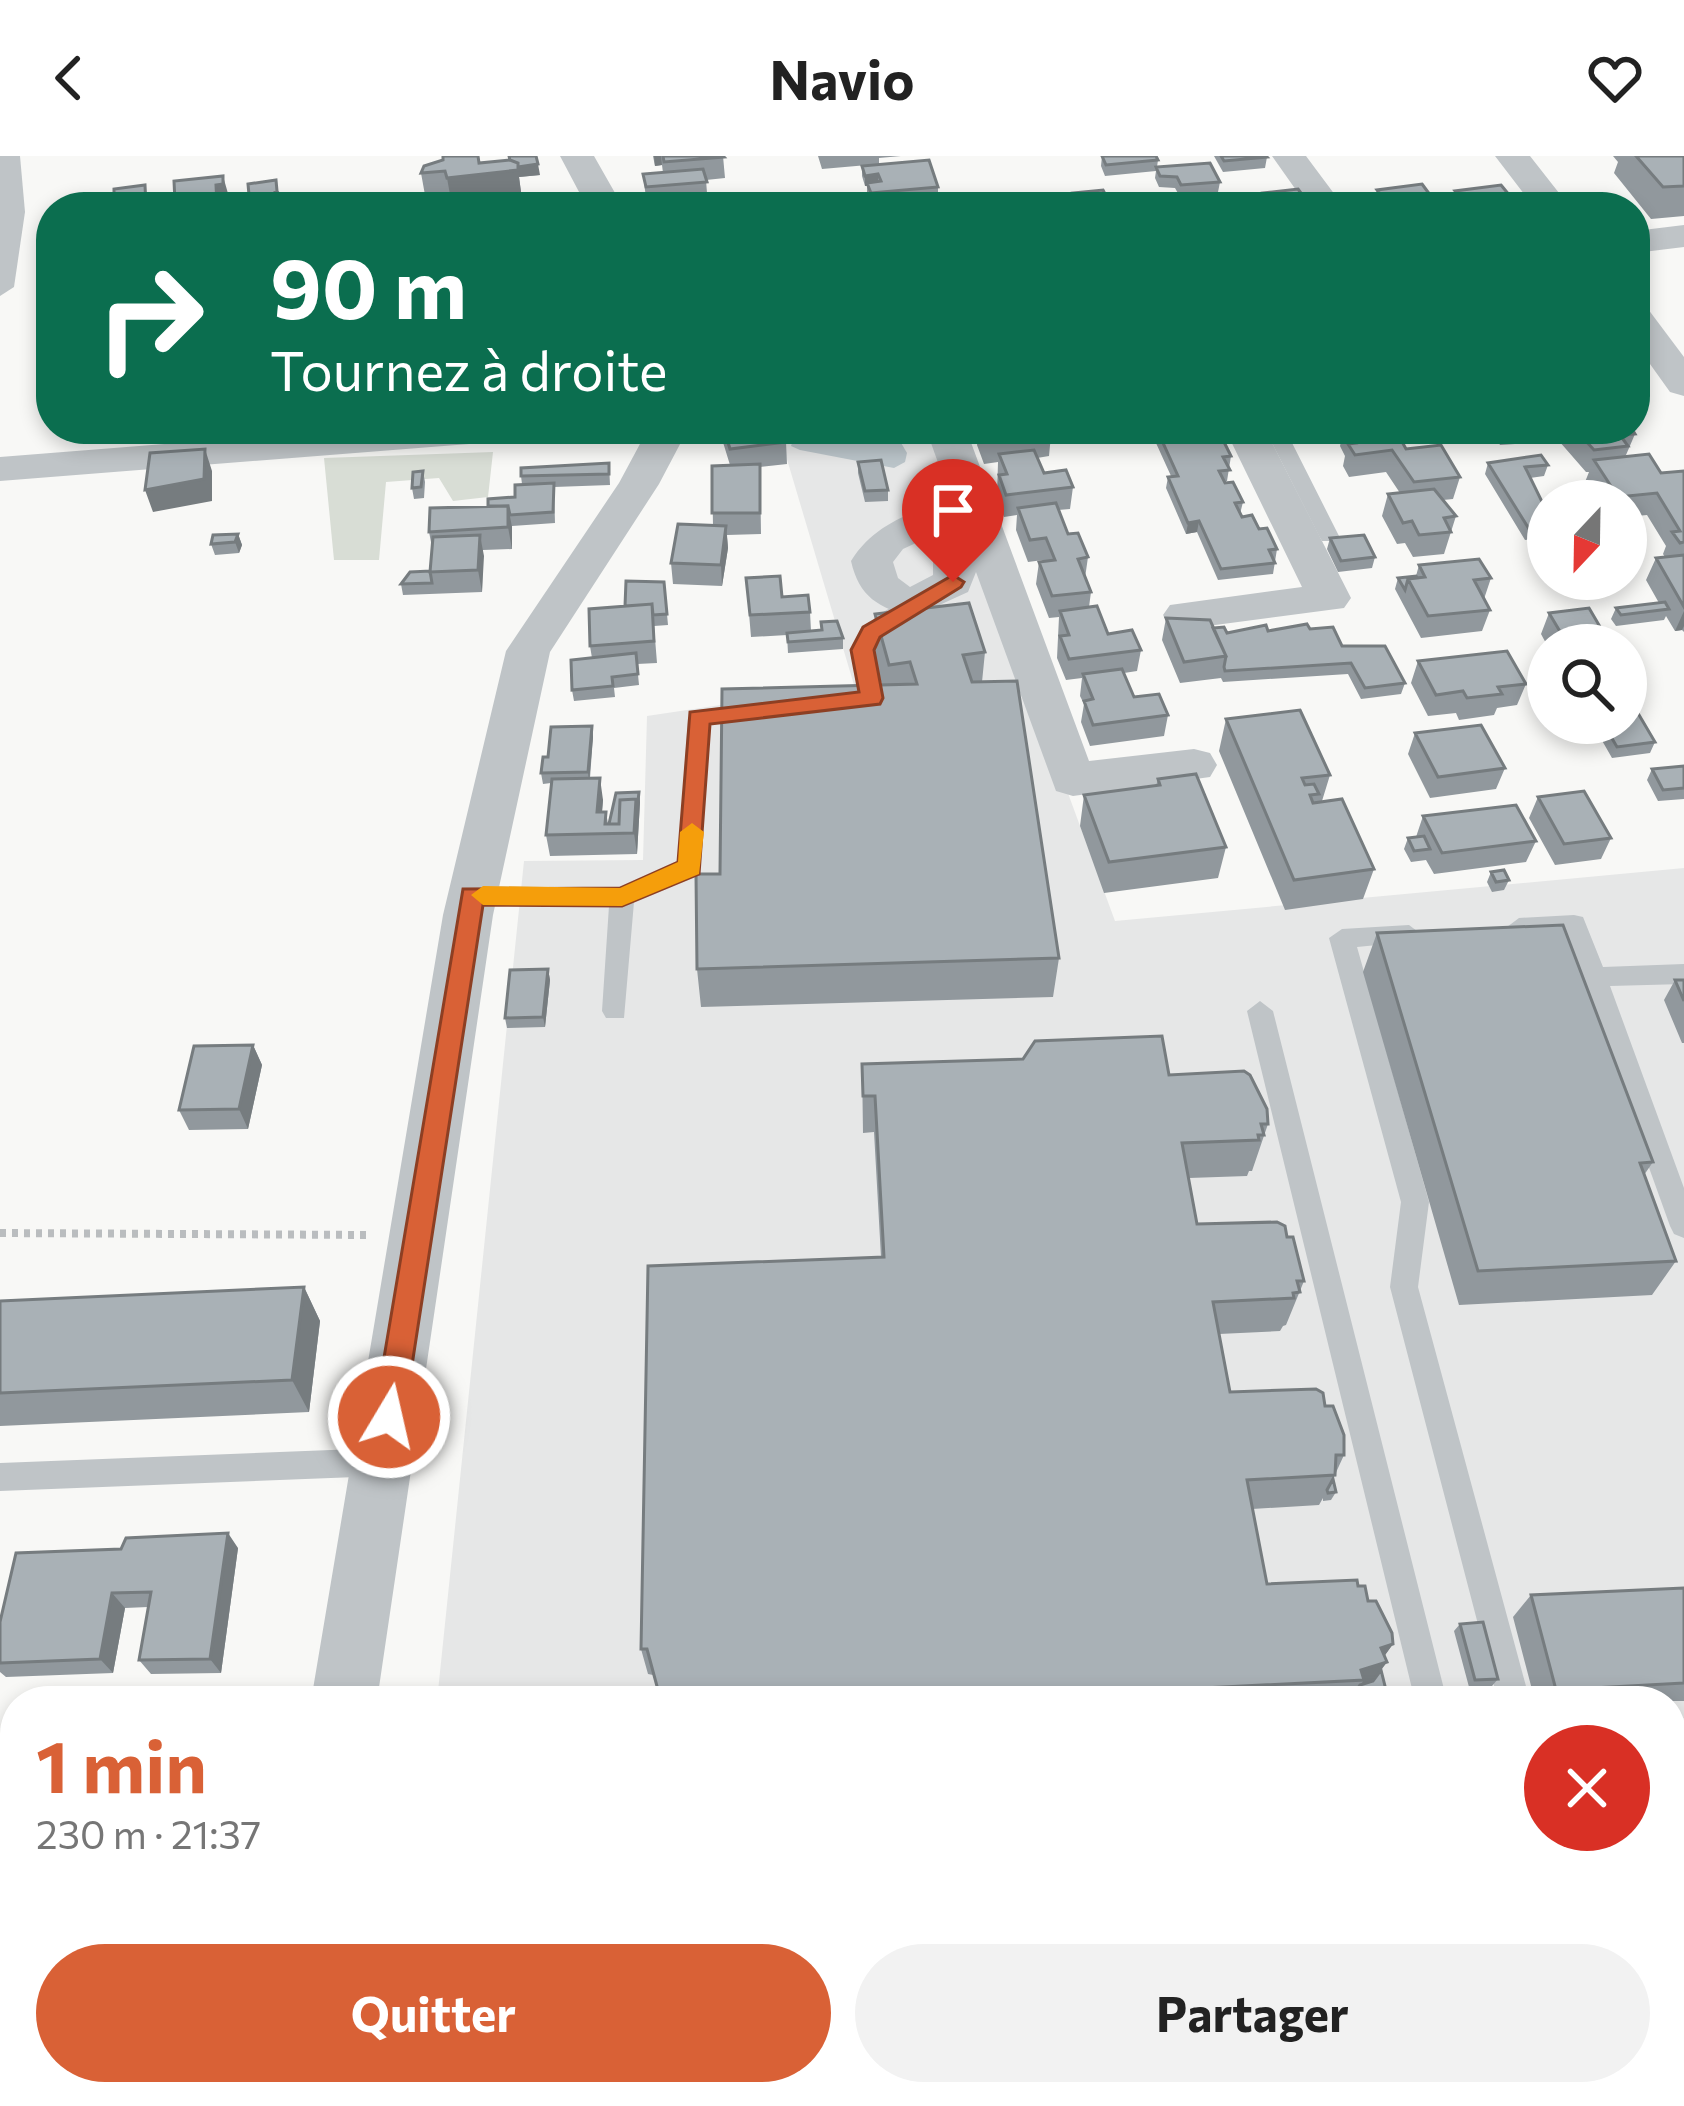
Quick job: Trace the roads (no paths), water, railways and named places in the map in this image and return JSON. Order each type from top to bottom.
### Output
[{"type":"street","points":[[0,287],[11,212],[8,156]]},
{"type":"street","points":[[577,156],[597,192]]},
{"type":"street","points":[[1289,156],[1315,192]]},
{"type":"street","points":[[1512,156],[1540,192]]},
{"type":"street","points":[[1650,240],[1684,236]]},
{"type":"street","points":[[1650,338],[1684,385]]},
{"type":"street","points":[[0,469],[318,444]]},
{"type":"street","points":[[346,1686],[472,895],[528,651],[639,484],[660,444]]},
{"type":"street","points":[[920,444],[949,512],[959,559],[953,582],[913,603],[889,597],[876,581],[872,561],[887,540],[949,512]]},
{"type":"street","points":[[951,444],[1073,779],[1194,765]]},
{"type":"street","points":[[1185,615],[1329,598],[1252,444]]},
{"type":"lane","points":[[1283,444],[1329,536]]},
{"type":"lane","points":[[828,703],[872,698],[862,650],[871,632],[913,603]]},
{"type":"lane","points":[[472,895],[622,897],[690,867],[698,718],[785,708]]},
{"type":"lane","points":[[615,1011],[622,897]]},
{"type":"lane","points":[[1481,930],[1574,924],[1684,1226]]},
{"type":"lane","points":[[1435,933],[1342,938],[1415,1202],[1404,1287],[1510,1686]]},
{"type":"lane","points":[[1594,977],[1684,974]]},
{"type":"lane","points":[[1259,1011],[1427,1686]]},
{"type":"lane","points":[[0,1477],[382,1462]]}]
